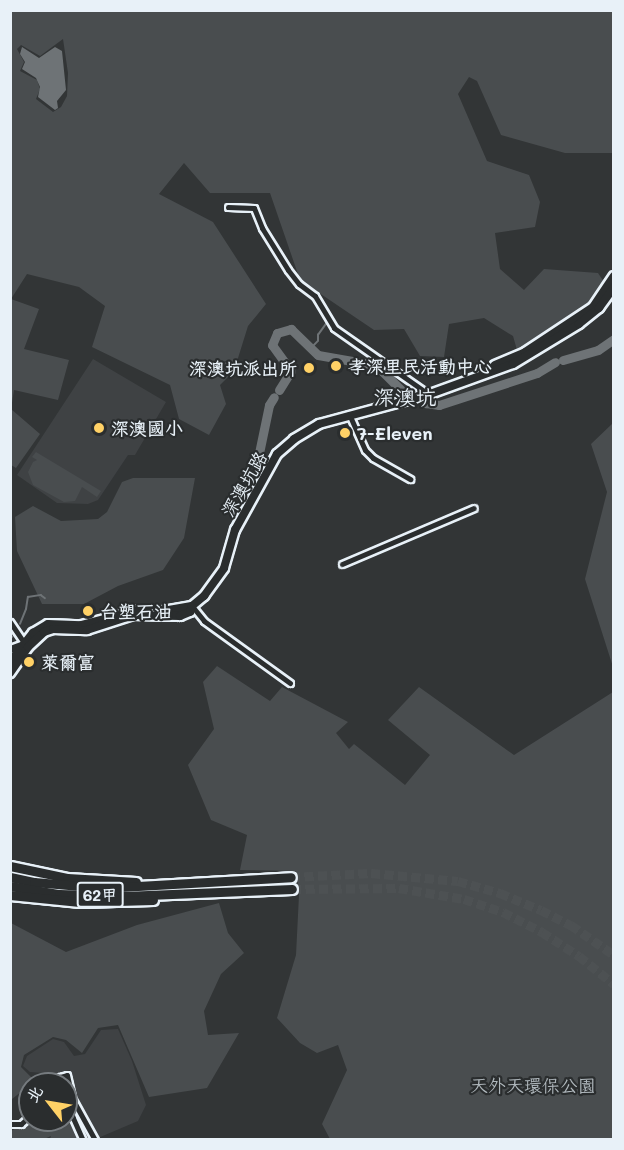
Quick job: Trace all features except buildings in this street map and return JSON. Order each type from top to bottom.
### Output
[{"type":"highway","points":[[10,866],[67,878],[162,885]]},
{"type":"highway","name":"62甲","points":[[10,877],[103,888],[291,877]]},
{"type":"highway","name":"62甲","points":[[10,886],[59,894],[190,894],[292,889]]},
{"type":"highway","points":[[10,895],[46,900],[137,902],[190,894]]},
{"type":"main road","name":"深澳坑路","points":[[425,393],[432,388],[510,360],[548,338],[593,307],[614,276]]},
{"type":"main road","name":"深澳坑路","points":[[192,606],[204,596],[224,568],[235,530],[278,454],[306,430],[349,414],[413,398],[525,358],[599,308],[614,287]]},
{"type":"main road","points":[[10,673],[33,633],[48,624],[81,625],[131,610],[165,611],[192,606]]},
{"type":"main road","points":[[10,662],[26,645]]},
{"type":"street","points":[[228,207],[254,208],[262,228],[288,270],[299,284],[315,296],[334,328],[425,393]]},
{"type":"street","points":[[349,414],[365,450],[373,458],[410,479]]},
{"type":"street","points":[[342,564],[474,508]]},
{"type":"street","points":[[192,606],[204,621],[290,683]]},
{"type":"street","points":[[10,622],[26,645],[10,649]]},
{"type":"street","points":[[78,1109],[95,1140]]},
{"type":"shaded area","points":[[22,47],[39,58],[55,47],[62,51],[66,90],[57,101],[58,108],[55,110],[38,97],[40,87],[36,78],[22,69],[25,62],[20,54]]},
{"type":"shaded area","name":"深澳國小","points":[[93,359],[166,402],[135,455],[128,455],[98,500],[88,504],[57,503],[17,475]]},
{"type":"shaded area","points":[[118,1029],[132,1061],[146,1105],[138,1121],[98,1138],[78,1105],[78,1072],[70,1072],[70,1070],[30,1072],[23,1066],[27,1056],[53,1039],[64,1042],[74,1056],[85,1054],[101,1030]]},
{"type":"green space","points":[[11,11],[613,11],[613,153],[565,153],[501,135],[477,81],[469,77],[458,94],[487,161],[529,175],[540,202],[535,227],[495,233],[500,269],[524,290],[544,269],[598,273],[606,285],[586,305],[517,350],[513,336],[484,318],[449,324],[444,357],[420,356],[404,329],[374,330],[300,280],[270,193],[210,193],[184,163],[159,194],[213,222],[266,304],[248,326],[234,371],[220,385],[226,404],[209,435],[179,419],[170,385],[92,347],[105,306],[79,287],[27,274],[11,299]],"holes":[[[63,39],[68,73],[67,96],[61,107],[53,112],[36,99],[40,89],[37,80],[20,71],[24,62],[17,49],[21,45],[40,56]]]},
{"type":"green space","points":[[11,299],[39,309],[24,349],[69,360],[58,400],[14,390],[11,409]]},
{"type":"green space","points":[[11,409],[40,434],[16,468],[11,465]]},
{"type":"green space","points":[[613,423],[613,667],[585,579],[607,492],[591,444]]},
{"type":"green space","points":[[36,452],[101,491],[97,497],[82,487],[75,501],[64,502],[33,485],[28,472],[33,462],[37,460],[32,457]]},
{"type":"green space","points":[[133,478],[195,478],[184,538],[163,570],[118,586],[84,604],[42,604],[17,551],[15,517],[33,506],[61,521],[98,519],[107,512],[122,482]]},
{"type":"green space","name":"天外天環保公園","points":[[217,666],[270,701],[282,687],[348,722],[336,733],[349,749],[354,744],[405,785],[430,755],[388,720],[419,687],[514,755],[613,692],[613,1139],[330,1139],[322,1124],[347,1070],[338,1045],[317,1053],[300,1043],[277,1018],[296,955],[299,895],[296,871],[240,870],[247,835],[211,820],[188,765],[214,729],[203,682]]},
{"type":"green space","points":[[219,903],[228,933],[244,953],[221,974],[204,1011],[208,1035],[239,1033],[207,1088],[149,1097],[118,1025],[98,1028],[82,1053],[66,1040],[53,1037],[24,1055],[21,1067],[26,1072],[18,1072],[18,1094],[12,1099],[11,923],[66,952],[137,925]]},
{"type":"green space","points":[[18,1126],[18,1132],[77,1132],[79,1139],[50,1139],[51,1136],[44,1139],[11,1139],[10,1132]]},
{"type":"waterway","points":[[312,347],[318,341],[318,335],[326,324]]},
{"type":"waterway","points":[[279,390],[291,371],[272,345],[277,333],[291,329],[318,355],[369,364],[382,371],[402,391],[426,403],[439,405],[537,373],[555,362]]},
{"type":"waterway","points":[[563,360],[598,350],[614,339]]},
{"type":"waterway","points":[[259,453],[269,405],[274,397]]},
{"type":"waterway","points":[[20,624],[28,597],[41,595],[45,598]]},
{"type":"tunnel","points":[[291,877],[371,873],[458,881],[500,893],[541,910],[571,925],[614,955]]},
{"type":"tunnel","points":[[292,889],[399,888],[464,899],[503,912],[542,932],[579,956],[614,984]]},
{"type":"place","name":"孝深里民活動中心","points":[[336,366]]},
{"type":"place","name":"深澳坑派出所","points":[[309,368]]},
{"type":"place","name":"深澳國小","points":[[99,428]]},
{"type":"place","name":"7-Eleven","points":[[345,433]]},
{"type":"place","name":"台塑石油","points":[[88,611]]},
{"type":"place","name":"萊爾富","points":[[29,662]]},
{"type":"district","name":"深澳坑","points":[[405,397]]}]
